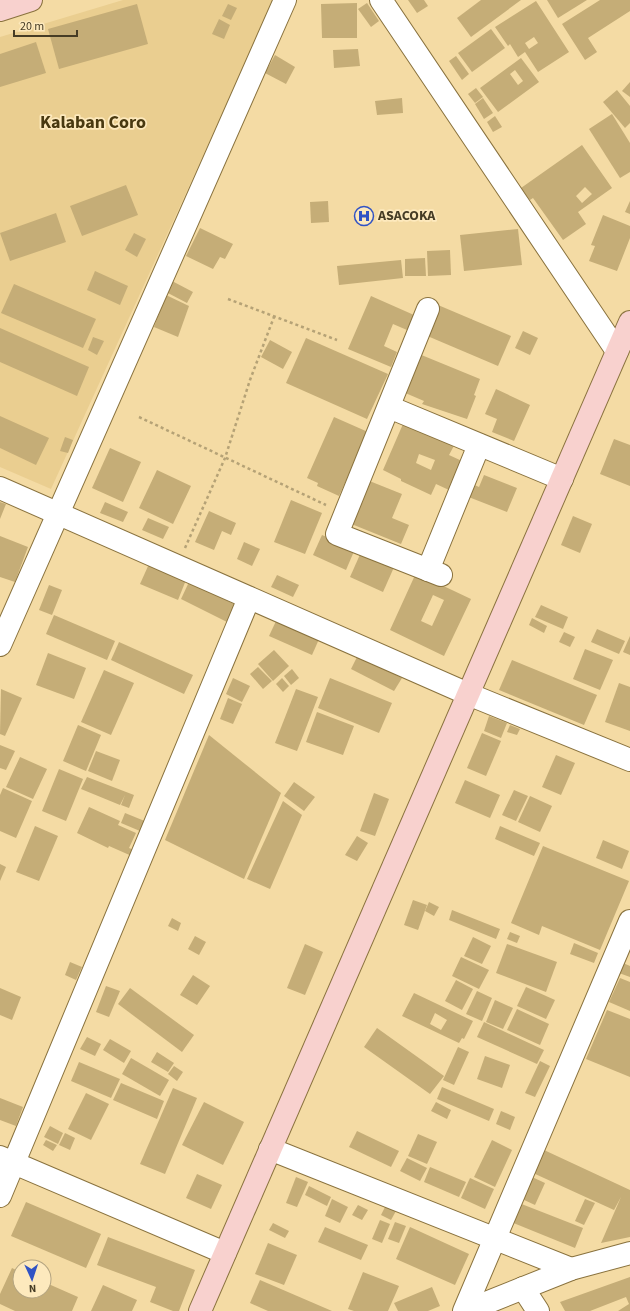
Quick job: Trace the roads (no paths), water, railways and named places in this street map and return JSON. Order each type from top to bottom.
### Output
[{"type":"street","points":[[0,10],[31,0]]},
{"type":"street","points":[[0,645],[285,0]]},
{"type":"street","points":[[381,0],[617,351]]},
{"type":"street","points":[[428,309],[337,534],[435,572],[479,445]]},
{"type":"street","points":[[200,1311],[630,322]]},
{"type":"street","points":[[388,407],[562,479]]},
{"type":"street","points":[[0,488],[468,694],[630,760]]},
{"type":"street","points":[[0,1196],[7,1160],[249,598]]},
{"type":"street","points":[[465,1311],[630,921]]},
{"type":"street","points":[[270,1149],[571,1269]]},
{"type":"street","points":[[7,1160],[225,1253]]},
{"type":"street","points":[[465,1311],[571,1269],[630,1253]]},
{"type":"street","points":[[523,1288],[538,1311]]},
{"type":"place","name":"ASACOKA","points":[[364,216]]},
{"type":"district","name":"Kalaban Coro","points":[[93,122]]}]
